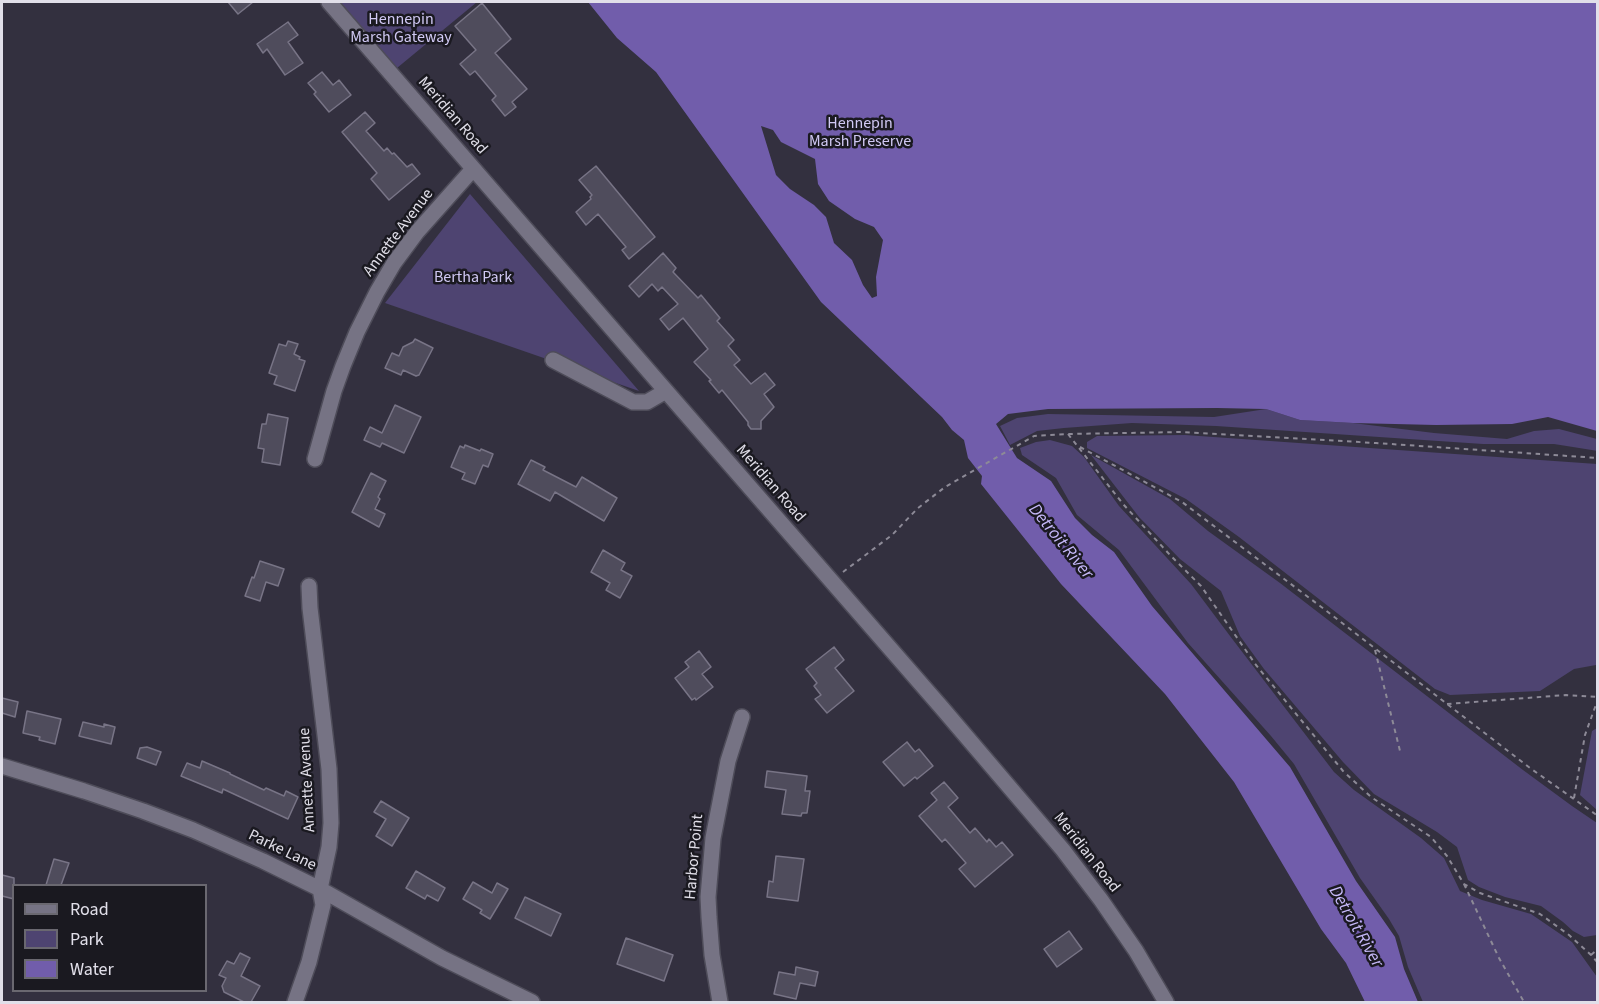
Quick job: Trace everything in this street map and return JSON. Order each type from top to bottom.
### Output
[{"type":"street","name":"Meridian Road","points":[[328,2],[1063,850],[1113,917],[1166,1002]]},
{"type":"street","name":"Annette Avenue","points":[[315,459],[343,366],[377,292],[394,263],[417,232],[473,169]]},
{"type":"street","points":[[553,360],[633,402],[647,402],[666,391]]},
{"type":"street","name":"Annette Avenue","points":[[295,1002],[309,962],[323,905],[320,889],[329,847],[331,823],[329,769],[309,586]]},
{"type":"street","name":"Harbor Point","points":[[720,1002],[712,955],[708,897],[719,799],[742,717]]},
{"type":"street","name":"Parke Lane","points":[[2,766],[84,790],[183,826],[263,861],[320,889],[442,958],[532,1002]]},
{"type":"path","points":[[850,567],[892,535],[918,508],[945,487],[1034,436],[1181,432],[1598,458]]},
{"type":"path","points":[[1068,434],[1123,504],[1201,586],[1256,665],[1342,771],[1371,797],[1431,837],[1447,856],[1464,884],[1499,958],[1524,1002]]},
{"type":"path","points":[[1079,446],[1182,502],[1530,768],[1598,816]]},
{"type":"path","points":[[1376,650],[1400,751]]},
{"type":"path","points":[[1447,704],[1566,695],[1598,698],[1585,735],[1574,799]]},
{"type":"path","points":[[1464,884],[1480,893],[1540,914],[1569,934],[1598,963]]},
{"type":"path","points":[[1591,955],[1598,949]]},
{"type":"green space","name":"Hennepin Marsh Gateway","points":[[340,2],[477,2],[397,68]]},
{"type":"green space","name":"Bertha Park","points":[[470,194],[639,391],[385,303]]},
{"type":"green space","points":[[1266,409],[1300,420],[1353,423],[1507,439],[1534,431],[1559,429],[1597,439],[1598,451],[1554,444],[1483,444],[1216,426],[1132,423],[1037,431],[1010,445],[1000,426],[1017,418],[1048,414],[1214,417]]},
{"type":"green space","points":[[1185,435],[1597,464],[1597,666],[1574,669],[1540,691],[1450,695],[1435,689],[1239,537],[1186,499],[1087,448],[1087,442],[1097,436]]},
{"type":"green space","points":[[1050,440],[1072,446],[1084,457],[1119,506],[1191,584],[1334,772],[1354,790],[1421,838],[1444,858],[1460,891],[1531,914],[1572,942],[1597,977],[1597,1002],[1423,1002],[1408,967],[1399,936],[1360,878],[1294,764],[1188,643],[1119,550],[1077,515],[1056,478],[1022,455],[1020,448]]},
{"type":"green space","points":[[1091,455],[1170,499],[1208,531],[1280,583],[1523,770],[1597,823],[1597,935],[1584,937],[1541,906],[1505,897],[1479,887],[1468,880],[1457,847],[1437,832],[1374,794],[1343,762],[1264,669],[1240,636],[1221,591],[1180,559],[1139,517]]},
{"type":"green space","points":[[1597,728],[1597,810],[1580,795],[1592,731]]},
{"type":"water","name":"Detroit River","points":[[588,2],[1597,2],[1597,431],[1548,417],[1512,424],[1353,423],[1300,420],[1266,409],[1217,408],[1048,409],[1008,414],[996,424],[1017,458],[1051,481],[1075,518],[1114,552],[1152,606],[1290,767],[1356,881],[1395,937],[1404,969],[1418,1002],[1365,1002],[1346,963],[1321,929],[1234,782],[1165,694],[1061,584],[981,484],[982,476],[968,458],[964,440],[821,302],[656,72],[617,38]],"holes":[[[761,126],[773,130],[781,142],[815,159],[818,184],[829,201],[855,219],[874,227],[883,240],[876,277],[877,296],[872,298],[863,285],[852,260],[834,243],[826,217],[776,175]]]},
{"type":"building","points":[[228,2],[253,2],[238,14]]},
{"type":"building","points":[[482,3],[511,39],[495,53],[527,89],[512,102],[516,107],[505,116],[492,100],[496,96],[475,71],[470,75],[460,64],[476,50],[455,26]]},
{"type":"building","points":[[288,22],[298,35],[288,42],[303,63],[285,75],[267,49],[263,53],[257,44]]},
{"type":"building","points":[[322,72],[333,85],[339,80],[351,95],[329,112],[308,83]]},
{"type":"building","points":[[365,112],[375,123],[366,131],[384,151],[387,148],[407,167],[412,164],[420,174],[389,200],[371,179],[377,173],[342,132]]},
{"type":"building","points":[[596,166],[655,237],[629,259],[622,250],[626,247],[598,214],[586,225],[576,212],[591,199],[592,195],[579,180]]},
{"type":"building","points":[[663,253],[676,268],[673,272],[698,298],[701,295],[720,318],[717,321],[734,340],[728,346],[740,360],[734,365],[751,384],[765,373],[775,385],[764,394],[774,407],[761,421],[761,429],[751,429],[722,390],[719,393],[709,381],[711,380],[694,362],[708,349],[683,318],[669,330],[660,319],[678,304],[662,287],[658,291],[652,284],[639,297],[629,286]]},
{"type":"building","points":[[415,339],[433,348],[419,375],[416,376],[403,370],[401,375],[385,368],[392,353],[399,356],[403,347]]},
{"type":"building","points":[[288,341],[298,344],[294,354],[305,361],[295,391],[274,384],[277,376],[269,373],[279,344],[286,346]]},
{"type":"building","points":[[395,405],[421,417],[404,453],[382,443],[380,447],[364,440],[370,427],[382,433]]},
{"type":"building","points":[[268,414],[288,418],[280,465],[262,462],[264,449],[258,448],[262,424],[266,424]]},
{"type":"building","points":[[465,445],[493,454],[488,467],[483,465],[475,484],[462,479],[465,473],[451,467],[460,446],[464,448]]},
{"type":"building","points":[[531,460],[545,467],[543,470],[576,487],[582,477],[617,498],[604,521],[555,492],[550,501],[518,484]]},
{"type":"building","points":[[371,473],[386,481],[375,509],[385,514],[379,527],[352,512]]},
{"type":"building","points":[[603,550],[625,563],[621,570],[632,576],[620,598],[606,590],[610,583],[591,572]]},
{"type":"building","points":[[260,561],[284,569],[278,586],[266,582],[260,601],[245,596]]},
{"type":"building","points":[[834,647],[844,660],[835,668],[854,691],[827,713],[815,699],[821,695],[814,686],[817,683],[806,669]]},
{"type":"building","points":[[699,651],[711,667],[702,674],[713,687],[696,700],[695,698],[692,700],[675,678],[689,667],[685,662]]},
{"type":"building","points":[[2,698],[18,702],[15,717],[2,713]]},
{"type":"building","points":[[27,711],[61,719],[55,744],[23,733]]},
{"type":"building","points":[[83,722],[115,727],[111,744],[79,736]]},
{"type":"building","points":[[907,742],[915,752],[919,749],[933,766],[904,786],[883,762]]},
{"type":"building","points":[[147,747],[161,752],[156,765],[137,758],[140,748]]},
{"type":"building","points":[[202,761],[264,790],[266,788],[284,796],[286,791],[298,797],[288,819],[223,789],[222,793],[181,776],[187,763],[200,768]]},
{"type":"building","points":[[767,771],[807,776],[805,791],[810,791],[807,813],[802,813],[801,816],[782,814],[786,790],[765,787]]},
{"type":"building","points":[[944,782],[958,798],[948,807],[970,833],[975,828],[987,842],[989,839],[996,847],[1002,842],[1013,855],[975,887],[959,869],[966,863],[945,839],[942,842],[919,816],[937,800],[931,793]]},
{"type":"building","points":[[381,801],[409,818],[392,846],[376,836],[386,819],[374,812]]},
{"type":"building","points":[[776,856],[804,859],[798,901],[767,897],[769,881],[773,882]]},
{"type":"building","points":[[54,859],[69,863],[61,884],[46,884]]},
{"type":"building","points":[[416,871],[445,888],[438,901],[427,895],[425,899],[406,888]]},
{"type":"building","points":[[2,875],[14,878],[12,898],[2,896]]},
{"type":"building","points":[[473,882],[492,893],[497,883],[508,889],[490,919],[480,913],[482,910],[463,899]]},
{"type":"building","points":[[525,897],[561,914],[551,936],[515,918]]},
{"type":"building","points":[[1069,931],[1082,949],[1057,967],[1044,949]]},
{"type":"building","points":[[626,938],[673,955],[664,981],[617,964]]},
{"type":"building","points":[[240,953],[250,958],[241,976],[260,986],[251,1002],[244,1002],[224,992],[222,986],[226,978],[219,975],[227,961],[234,964]]},
{"type":"building","points":[[796,967],[818,972],[815,986],[800,983],[796,999],[774,994],[779,972],[795,975]]},
{"type":"park label","name":"Hennepin Marsh Preserve","points":[[860,133]]}]
